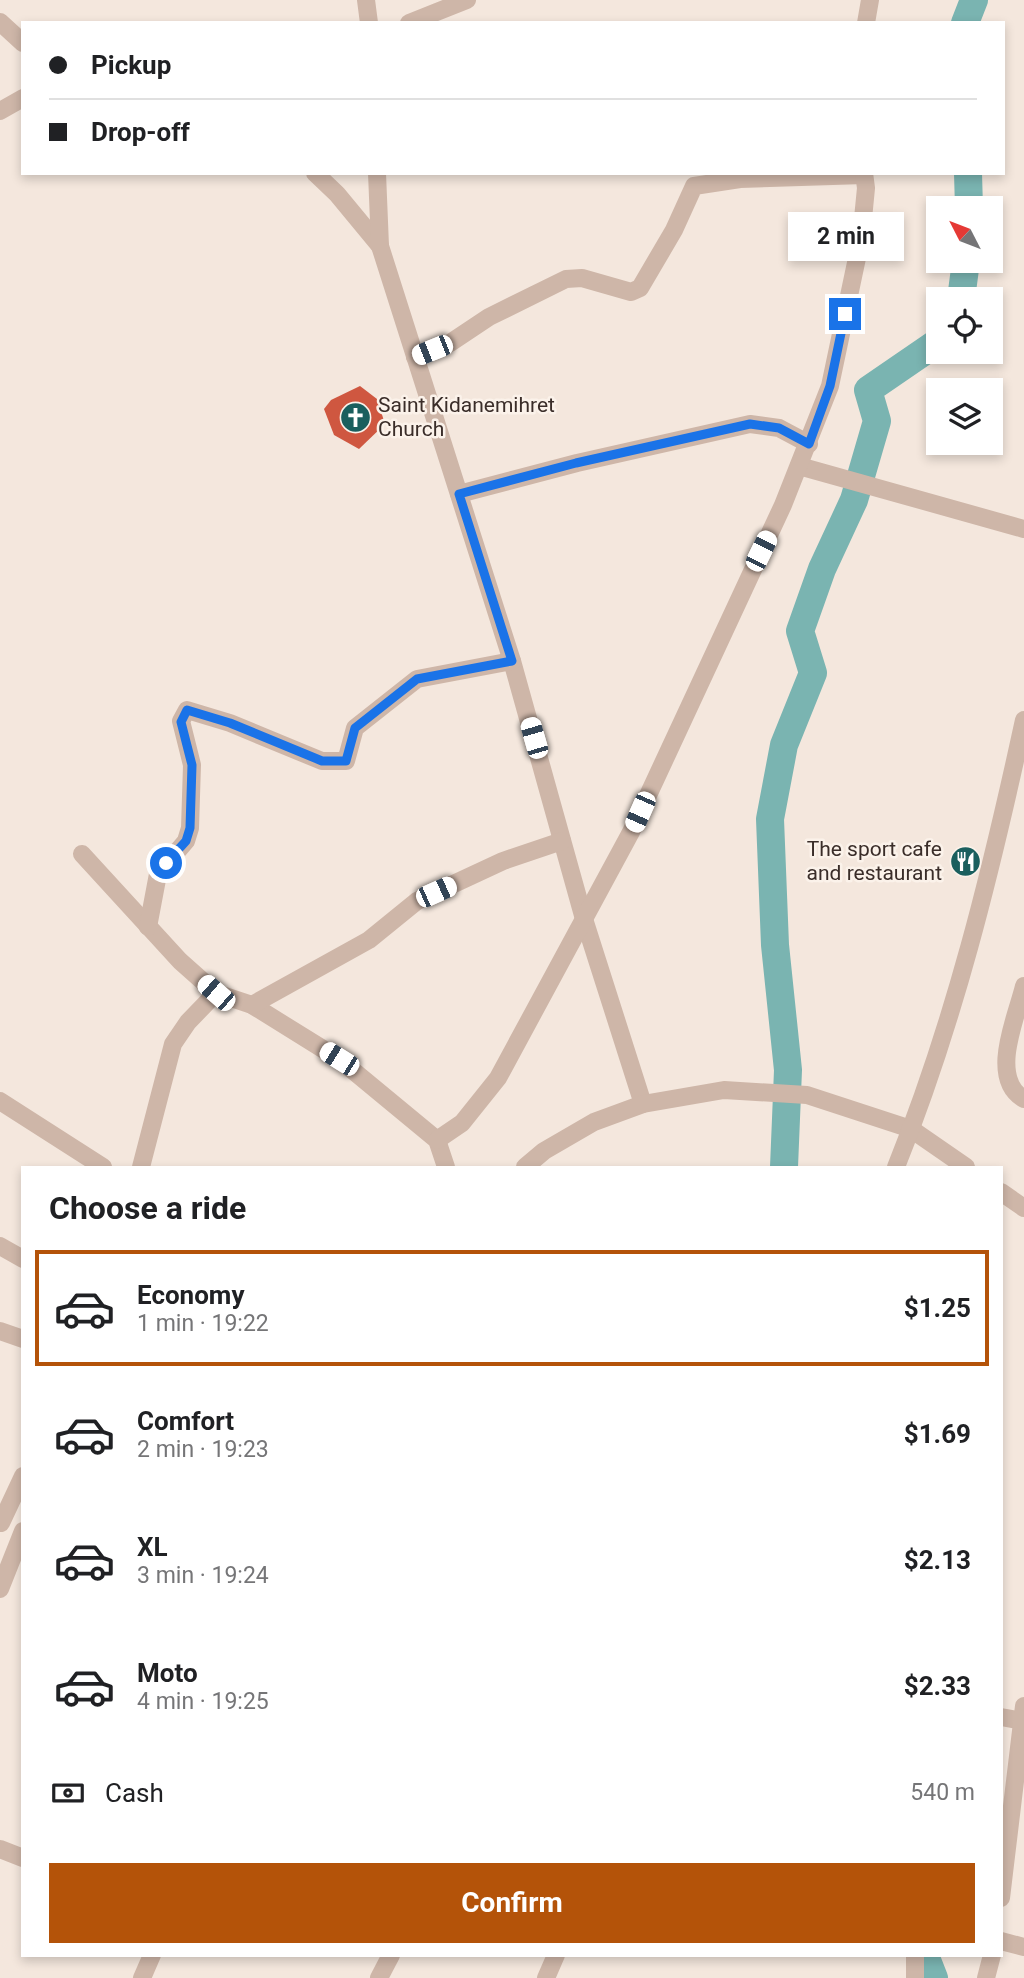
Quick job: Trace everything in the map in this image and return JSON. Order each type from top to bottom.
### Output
[{"type":"street","points":[[366,0],[369,21]]},
{"type":"street","points":[[414,21],[467,0]]},
{"type":"street","points":[[866,21],[870,0]]},
{"type":"street","points":[[0,22],[21,41]]},
{"type":"street","points":[[0,111],[21,99]]},
{"type":"street","points":[[316,175],[337,194],[380,246]]},
{"type":"street","points":[[377,175],[380,246],[512,661],[584,919],[643,1104]]},
{"type":"street","points":[[415,357],[450,343],[489,317],[566,279],[582,278],[631,292],[640,288],[674,230],[694,186],[740,179],[839,175]]},
{"type":"street","points":[[437,1140],[462,1123],[498,1078],[631,832],[809,444],[830,386],[861,239],[866,188],[864,175]]},
{"type":"street","points":[[459,494],[576,463],[750,424],[779,428],[809,444]]},
{"type":"street","points":[[799,466],[1024,529]]},
{"type":"street","points":[[148,926],[158,874],[186,841],[190,828],[192,765],[181,722],[187,710],[230,723],[322,761],[338,763],[346,761],[351,751],[355,728],[417,679],[512,661]]},
{"type":"street","points":[[896,1166],[934,1066],[970,944],[1024,720]]},
{"type":"street","points":[[252,1005],[369,940],[417,901],[503,861],[562,841]]},
{"type":"street","points":[[82,854],[180,961],[216,993],[252,1005],[339,1059],[437,1140],[446,1166]]},
{"type":"street","points":[[1024,986],[1006,1061],[1008,1080],[1017,1094],[1024,1098]]},
{"type":"street","points":[[141,1166],[173,1044],[188,1021],[216,993]]},
{"type":"street","points":[[526,1166],[544,1151],[594,1122],[643,1104],[730,1091],[807,1095],[911,1129],[965,1166]]},
{"type":"street","points":[[0,1101],[101,1166]]},
{"type":"street","points":[[1003,1193],[1024,1208]]},
{"type":"street","points":[[0,1246],[21,1258]]},
{"type":"street","points":[[0,1331],[21,1338]]},
{"type":"street","points":[[21,1480],[1,1522],[21,1530]]},
{"type":"street","points":[[0,1589],[21,1536]]},
{"type":"street","points":[[1003,1717],[1023,1714],[1003,1885]]},
{"type":"street","points":[[0,1849],[21,1857]]},
{"type":"street","points":[[1003,1942],[1024,1947]]},
{"type":"street","points":[[142,1978],[151,1957]]},
{"type":"street","points":[[379,1978],[390,1957]]},
{"type":"street","points":[[546,1978],[555,1957]]},
{"type":"street","points":[[915,1957],[915,1978]]},
{"type":"street","points":[[986,1978],[991,1957]]},
{"type":"building","name":"Saint Kidanemihret Church","points":[[360,386],[377,399],[385,424],[359,449],[334,435],[324,409],[331,400]]},
{"type":"waterway","points":[[966,21],[974,0]]},
{"type":"waterway","points":[[968,175],[969,196]]},
{"type":"waterway","points":[[963,287],[964,273]]},
{"type":"waterway","points":[[784,1166],[788,1070],[775,945],[770,819],[784,745],[813,673],[800,631],[822,569],[854,500],[877,421],[868,390],[926,350]]},
{"type":"waterway","points":[[926,1957],[934,1978]]},
{"type":"place","name":"Saint Kidanemihret Church","points":[[355,417]]},
{"type":"place","name":"The sport cafe and restaurant","points":[[965,861]]},
{"type":"route","points":[[166,863],[186,841],[190,828],[192,765],[181,722],[184,712],[187,710],[200,713],[230,723],[322,761],[346,761],[351,751],[355,728],[371,718],[392,696],[417,679],[512,661],[459,494],[576,463],[750,424],[779,428],[809,444],[830,386],[845,314]]}]
